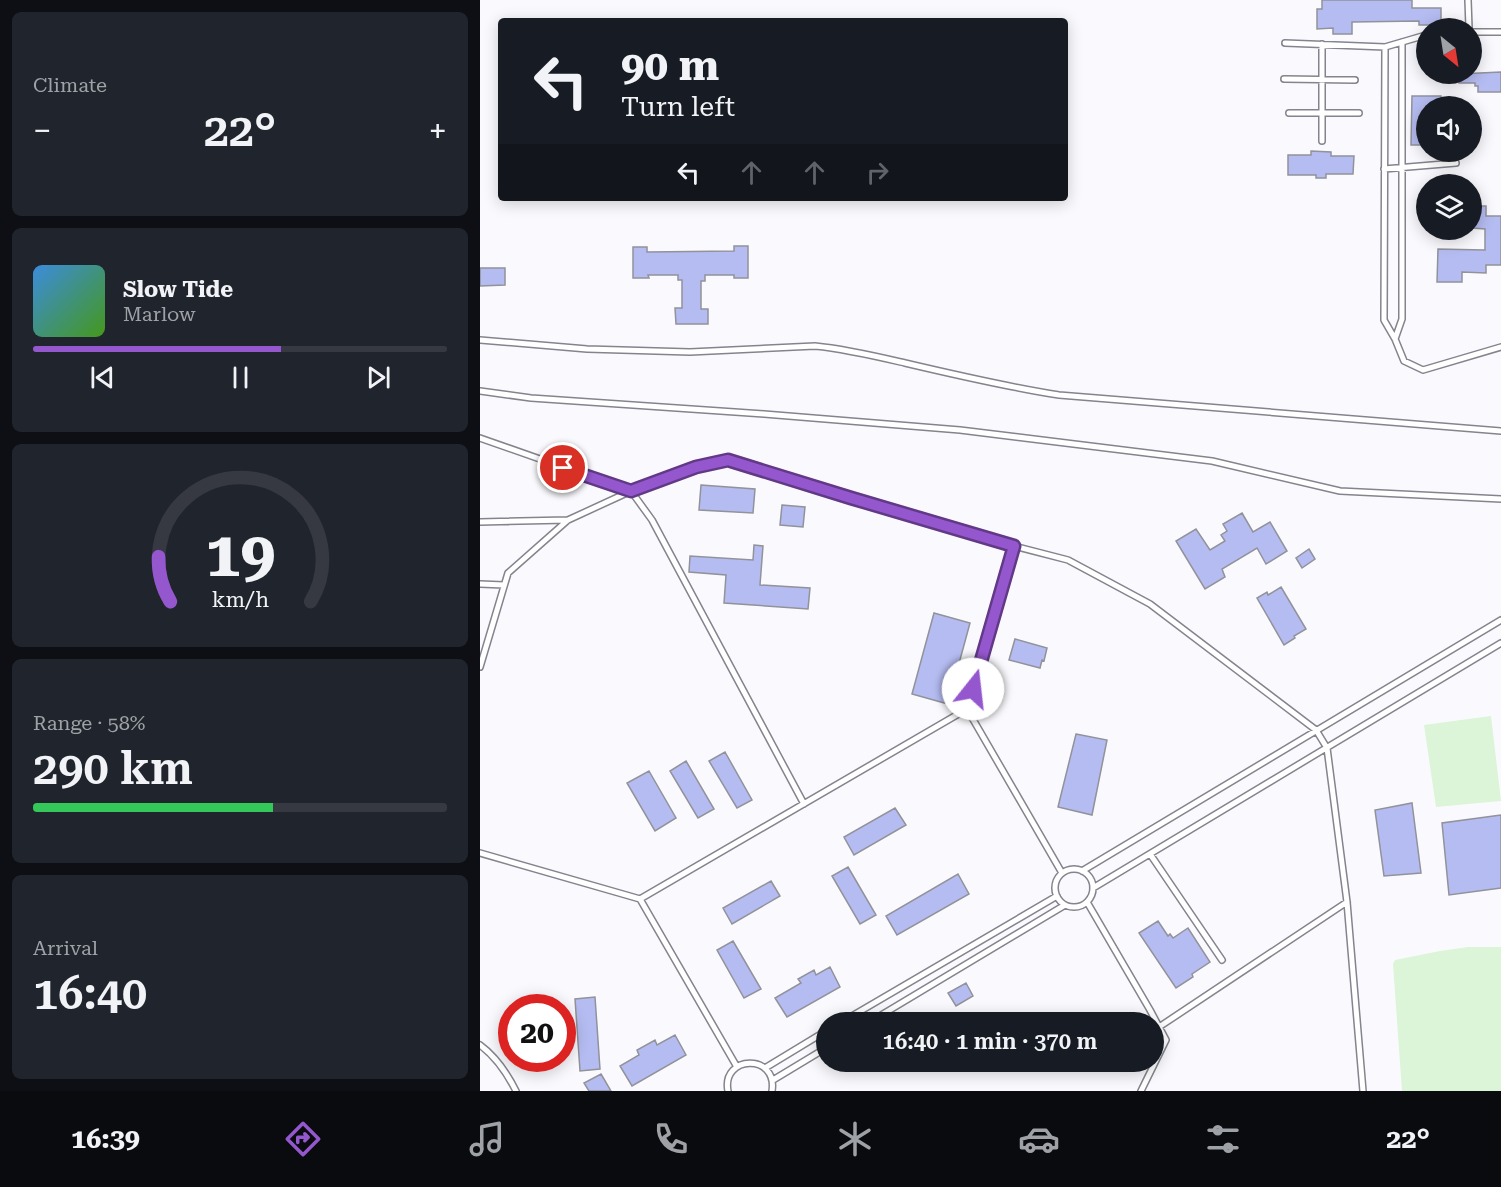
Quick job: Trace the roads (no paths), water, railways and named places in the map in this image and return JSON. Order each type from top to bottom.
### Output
[{"type":"lane","points":[[1468,0],[1469,18]]},
{"type":"lane","points":[[1482,31],[1501,32]]},
{"type":"lane","points":[[1285,43],[1384,47],[1416,37]]},
{"type":"lane","points":[[1395,339],[1402,319],[1402,42]]},
{"type":"lane","points":[[1322,44],[1322,141]]},
{"type":"lane","points":[[1384,47],[1384,320],[1404,361],[1423,370],[1501,347]]},
{"type":"lane","points":[[1284,80],[1355,80]]},
{"type":"lane","points":[[1288,113],[1359,113]]},
{"type":"lane","points":[[1384,169],[1456,164]]},
{"type":"lane","points":[[480,340],[587,349],[690,351],[815,346],[836,348],[1021,389],[1059,395],[1501,431]]},
{"type":"lane","points":[[480,391],[531,398],[960,430],[1212,461],[1340,491],[1501,499]]},
{"type":"lane","points":[[480,438],[631,491],[652,520],[804,804]]},
{"type":"lane","points":[[480,667],[508,573],[568,520],[631,491],[696,467],[728,460],[1014,546],[1068,560],[1150,604],[1316,730],[1327,748],[1347,902],[1363,1091]]},
{"type":"lane","points":[[480,522],[568,520]]},
{"type":"lane","points":[[640,899],[967,709],[1014,546]]},
{"type":"lane","points":[[480,584],[504,585]]},
{"type":"lane","points":[[1082,871],[1501,620]]},
{"type":"lane","points":[[1093,888],[1501,644]]},
{"type":"lane","points":[[967,709],[1062,873]]},
{"type":"lane","points":[[480,853],[640,899],[737,1067]]},
{"type":"lane","points":[[1150,854],[1222,960]]},
{"type":"lane","points":[[1072,869],[1082,871],[1090,878],[1093,893],[1087,902],[1076,907],[1065,905],[1056,896],[1058,878],[1062,873],[1072,869]]},
{"type":"lane","points":[[859,1012],[1056,896]]},
{"type":"lane","points":[[1087,902],[1150,1012]]},
{"type":"lane","points":[[1164,1024],[1347,902]]},
{"type":"lane","points":[[886,1012],[1065,905]]},
{"type":"lane","points":[[765,1068],[816,1037]]},
{"type":"lane","points":[[480,1045],[510,1080],[516,1091]]},
{"type":"lane","points":[[773,1080],[816,1054]]},
{"type":"lane","points":[[728,1091],[728,1079],[732,1072],[744,1063],[751,1062],[765,1068],[770,1073],[773,1080],[772,1091]]},
{"type":"lane","points":[[1141,1091],[1150,1072]]}]
